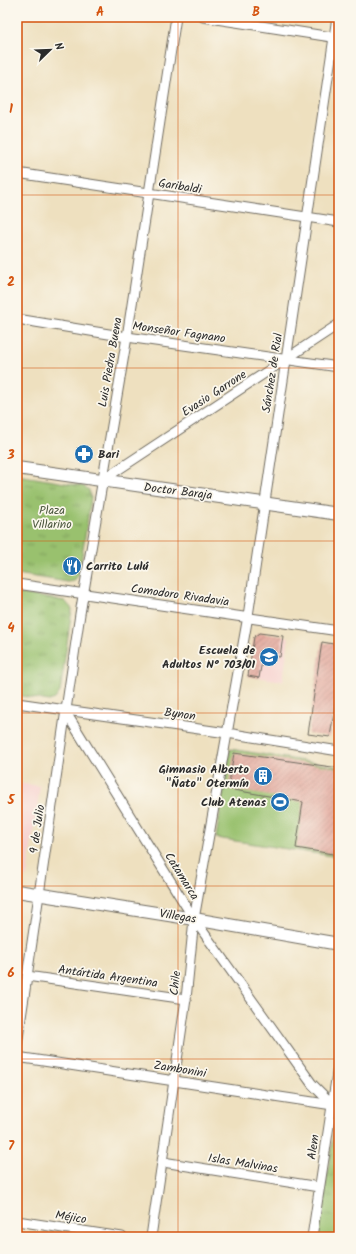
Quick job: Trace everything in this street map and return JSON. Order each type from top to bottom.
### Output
[{"type":"street","name":"Luis Piedra Buena","points":[[65,711],[101,481],[127,337],[176,17]]},
{"type":"street","points":[[203,17],[336,38]]},
{"type":"street","name":"Sánchez de Rial","points":[[227,733],[248,616],[263,502],[286,359],[306,217],[336,38],[336,17]]},
{"type":"street","name":"Garibaldi","points":[[17,172],[339,222]]},
{"type":"street","name":"Monseñor Fagnano","points":[[17,319],[127,337],[339,367]]},
{"type":"street","name":"Evasio Garrone","points":[[101,481],[339,324]]},
{"type":"street","name":"Doctor Baraja","points":[[17,468],[339,514]]},
{"type":"street","name":"Comodoro Rivadavia","points":[[17,584],[248,616],[339,631]]},
{"type":"street","name":"Bynon","points":[[17,704],[227,733],[339,751]]},
{"type":"street","name":"9 de Julio","points":[[17,1045],[40,894],[65,711]]},
{"type":"street","name":"Catamarca","points":[[65,711],[194,919],[312,1084],[335,1105]]},
{"type":"street","name":"Chile","points":[[151,1237],[186,999],[194,919],[227,733]]},
{"type":"street","name":"Villegas","points":[[17,891],[339,944]]},
{"type":"street","name":"Antártida Argentina","points":[[27,976],[186,999]]},
{"type":"street","name":"Zambonini","points":[[17,1057],[335,1105]]},
{"type":"street","name":"Alem","points":[[312,1237],[335,1105],[339,1060]]},
{"type":"street","name":"Islas Malvinas","points":[[163,1162],[320,1187]]},
{"type":"street","name":"Méjico","points":[[17,1221],[122,1237]]},
{"type":"shaded area","name":"Escuela de Adultos N° 703/01","points":[[259,633],[289,637],[283,681],[248,676],[254,637]]},
{"type":"shaded area","points":[[17,783],[40,786],[27,876],[23,878],[17,877]]},
{"type":"green space","name":"Plaza Villarino","points":[[17,475],[83,486],[89,490],[91,498],[79,574],[74,581],[68,582],[17,574]]},
{"type":"green space","points":[[17,593],[65,601],[72,609],[60,692],[55,699],[49,701],[17,695]]},
{"type":"green space","name":"Club Atenas","points":[[230,749],[339,767],[339,857],[216,838]]},
{"type":"green space","points":[[338,1117],[339,1237],[318,1237],[335,1122]]},
{"type":"building","name":"Escuela de Adultos N° 703/01","points":[[259,633],[283,636],[280,657],[263,655],[259,678],[248,676],[254,637]]},
{"type":"building","points":[[322,642],[339,645],[339,679],[330,737],[308,734]]},
{"type":"building","points":[[234,753],[339,768],[339,855],[296,848],[303,802],[228,789]]},
{"type":"place","name":"Bari","points":[[84,454]]},
{"type":"place","name":"Carrito Lulú","points":[[72,566]]},
{"type":"place","name":"Escuela de Adultos N° 703/01","points":[[269,657]]},
{"type":"place","name":"Gimnasio Alberto \"Ñato\" Otermín","points":[[263,776]]},
{"type":"place","name":"Club Atenas","points":[[280,802]]}]
